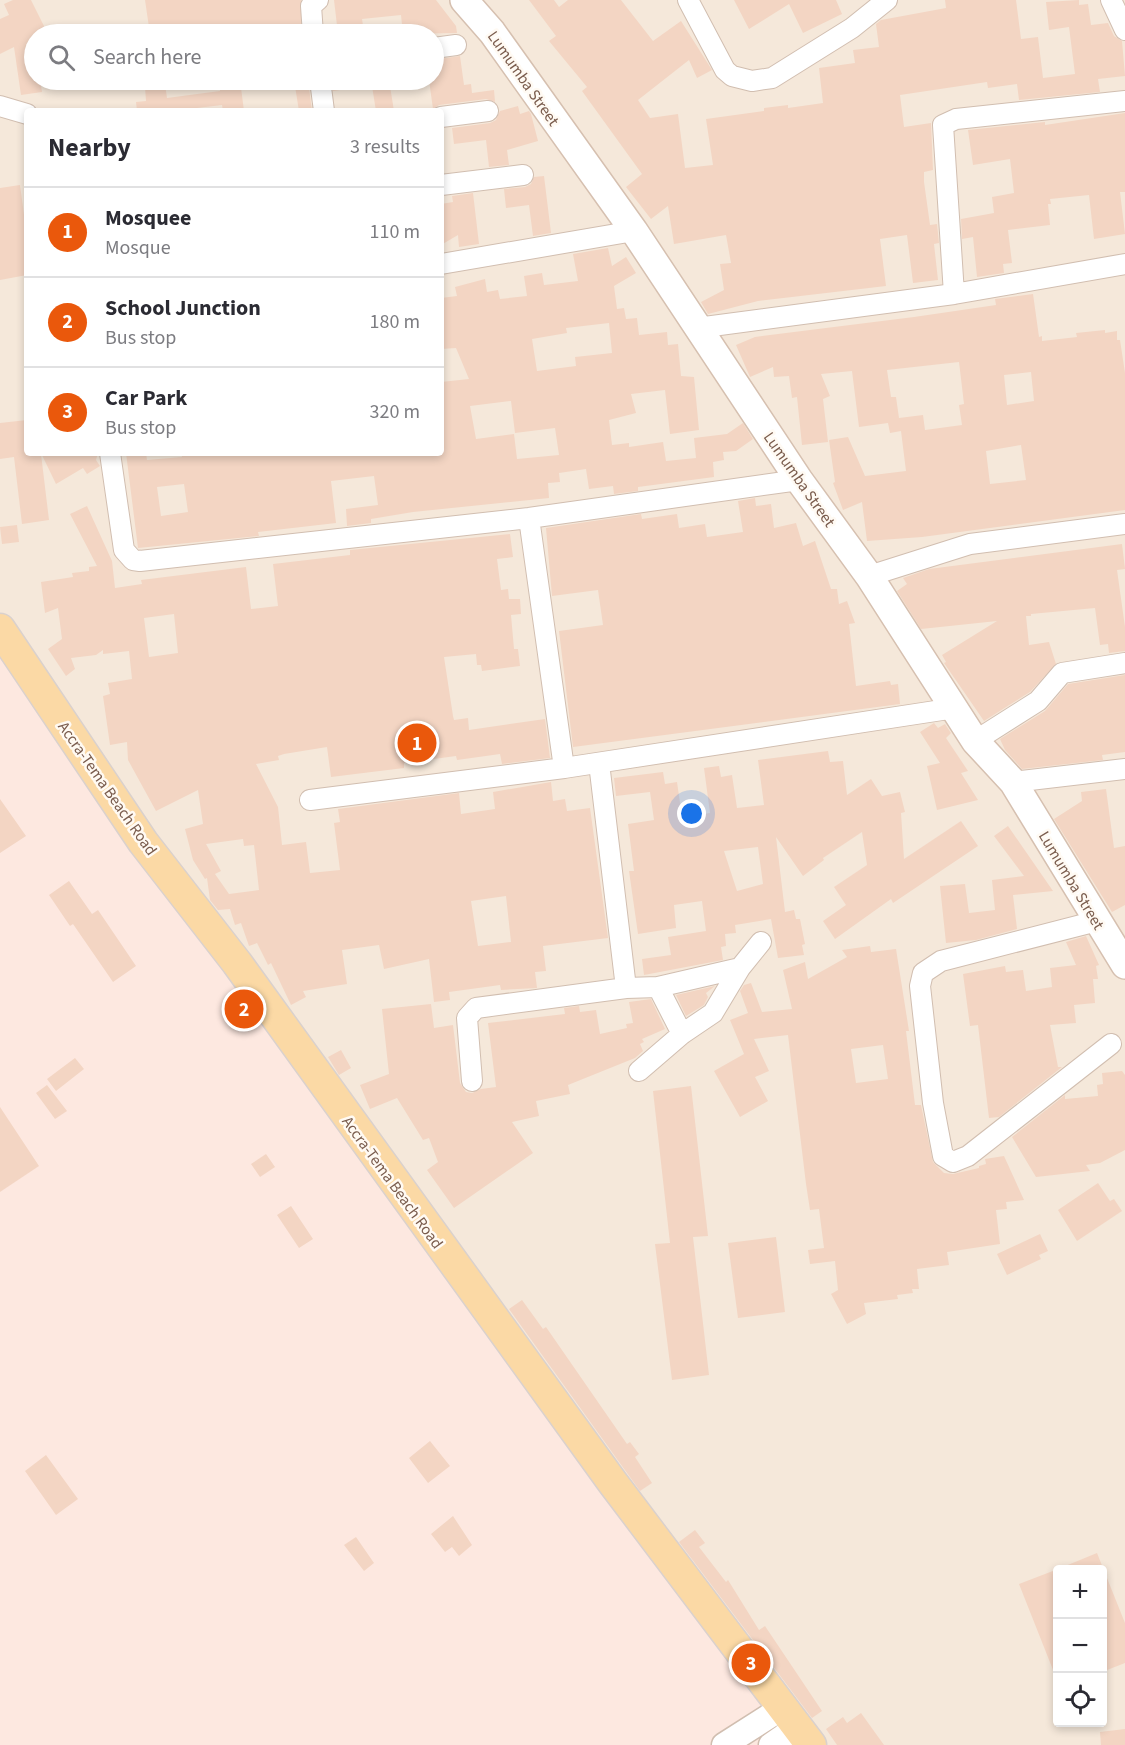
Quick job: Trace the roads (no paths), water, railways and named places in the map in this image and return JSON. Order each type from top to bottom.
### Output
[{"type":"main road","name":"Lumumba Street","points":[[464,0],[492,32],[634,231],[799,480],[869,576],[975,741],[1013,782],[1125,965]]},
{"type":"main road","name":"Accra-Tema Beach Road","points":[[0,629],[143,842],[237,963],[606,1474],[797,1727]]},
{"type":"street","points":[[312,24],[311,6],[318,0]]},
{"type":"street","points":[[688,0],[725,70],[732,76],[752,81],[772,78],[852,28],[887,0]]},
{"type":"street","points":[[1111,0],[1125,30]]},
{"type":"street","points":[[444,47],[456,45]]},
{"type":"street","points":[[321,90],[324,108]]},
{"type":"street","points":[[954,294],[942,130],[944,125],[957,119],[1125,101]]},
{"type":"street","points":[[0,106],[24,113]]},
{"type":"street","points":[[444,117],[488,111]]},
{"type":"street","points":[[444,185],[523,175]]},
{"type":"street","points":[[444,263],[634,231]]},
{"type":"street","points":[[697,328],[954,294],[1125,264]]},
{"type":"street","points":[[110,456],[124,550],[133,560],[529,518],[799,480]]},
{"type":"street","points":[[529,518],[564,768]]},
{"type":"street","points":[[869,576],[970,544],[1125,524]]},
{"type":"street","points":[[975,741],[1038,701],[1062,673],[1125,663]]},
{"type":"street","points":[[310,800],[564,768],[955,708]]},
{"type":"street","points":[[599,763],[626,988]]},
{"type":"street","points":[[1013,782],[1125,769]]},
{"type":"street","points":[[1096,921],[941,961],[923,973],[920,986],[925,1033],[933,1103],[943,1156],[953,1162],[968,1156],[1111,1044]]},
{"type":"street","points":[[639,1071],[682,1034],[713,1013],[741,968],[761,942]]},
{"type":"street","points":[[472,1081],[466,1018],[476,1008],[626,988],[658,987],[741,968]]},
{"type":"street","points":[[658,987],[682,1034]]},
{"type":"street","points":[[724,1745],[797,1727]]},
{"type":"street","points":[[771,1745],[797,1727]]},
{"type":"place","name":"Mosquee","points":[[417,743]]},
{"type":"place","name":"School Junction","points":[[244,1009]]},
{"type":"place","name":"Car Park","points":[[751,1663]]}]
